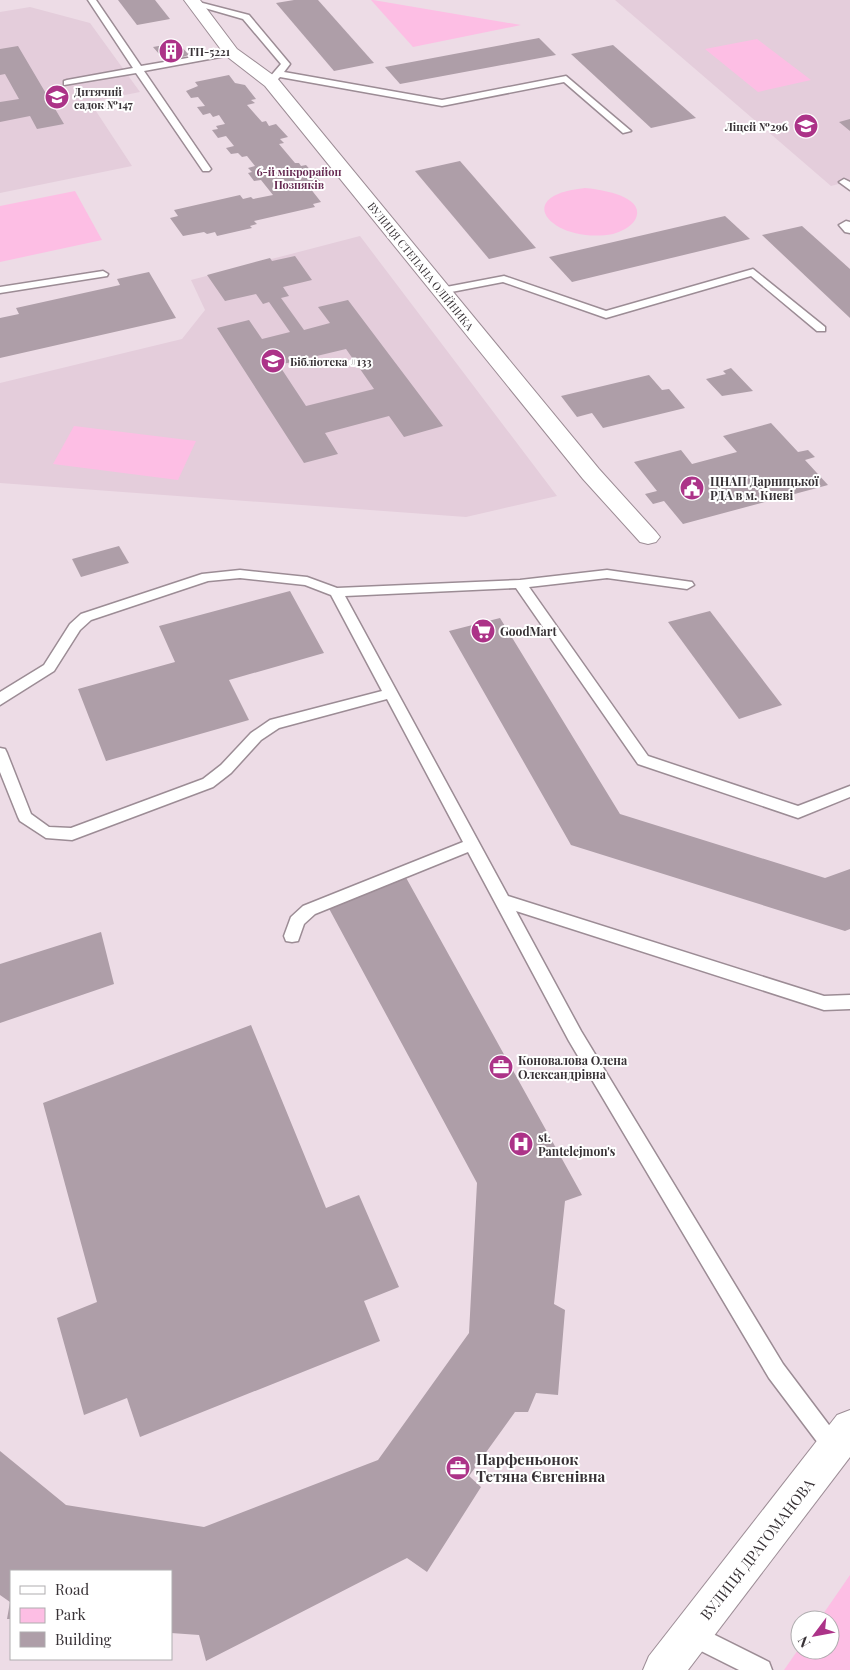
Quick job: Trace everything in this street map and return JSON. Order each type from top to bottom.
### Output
[{"type":"street","name":"ВУЛИЦЯ СТЕПАНА ОЛІЙНИКА","points":[[193,1],[231,52],[274,78],[441,291],[591,474],[648,536]]},
{"type":"street","name":"ВУЛИЦЯ ДРАГОМАНОВА","points":[[664,1670],[842,1438]]},
{"type":"lane","points":[[92,0],[206,169]]},
{"type":"lane","points":[[193,1],[246,17],[286,64],[274,78]]},
{"type":"lane","points":[[67,83],[138,68],[231,52]]},
{"type":"lane","points":[[274,78],[442,103],[566,78],[626,131]]},
{"type":"lane","points":[[441,291],[504,279],[606,315],[753,272],[821,329]]},
{"type":"lane","points":[[0,290],[103,274]]},
{"type":"lane","points":[[0,700],[14,688],[49,668],[75,628],[86,617],[102,610],[207,577],[240,574],[307,580],[336,592],[520,584],[607,574],[687,585]]},
{"type":"lane","points":[[520,584],[643,760],[798,812],[850,791]]},
{"type":"lane","points":[[336,592],[575,1036],[776,1371],[842,1438]]},
{"type":"lane","points":[[0,753],[26,817],[46,832],[72,834],[208,784],[222,775],[261,730],[275,724],[392,693]]},
{"type":"lane","points":[[292,936],[296,921],[309,910],[472,844]]},
{"type":"lane","points":[[501,900],[824,1003],[850,1002]]},
{"type":"lane","points":[[691,1633],[761,1670]]},
{"type":"shaded area","points":[[615,0],[850,0],[850,181],[831,186]]},
{"type":"shaded area","name":"Дитячий садок №147","points":[[30,7],[90,23],[140,92],[90,102],[132,166],[0,193],[0,12]]},
{"type":"shaded area","name":"Бібліотека #133","points":[[360,236],[557,496],[466,517],[0,483],[0,383],[182,339],[205,310],[191,280]]},
{"type":"green space","points":[[371,0],[373,0],[521,25],[413,47]]},
{"type":"green space","points":[[757,39],[811,80],[758,92],[705,49]]},
{"type":"green space","points":[[585,188],[610,192],[628,200],[634,205],[637,212],[633,223],[622,231],[613,234],[592,236],[573,233],[558,226],[548,218],[544,209],[548,200],[561,193]]},
{"type":"green space","points":[[75,191],[102,240],[0,262],[0,206]]},
{"type":"green space","points":[[74,426],[196,441],[178,480],[53,464]]},
{"type":"green space","points":[[850,1575],[850,1670],[784,1670],[791,1660],[840,1660],[840,1610],[826,1610]]},
{"type":"building","points":[[118,0],[155,0],[170,19],[137,25]]},
{"type":"building","points":[[294,0],[318,0],[374,63],[334,71],[276,3]]},
{"type":"building","points":[[539,38],[556,55],[400,84],[385,67]]},
{"type":"building","name":"ТП-5221","points":[[164,45],[166,48],[180,45],[189,55],[166,62],[153,47]]},
{"type":"building","points":[[613,45],[696,118],[651,128],[571,54]]},
{"type":"building","points":[[18,46],[64,124],[37,129],[30,116],[0,122],[0,102],[19,99],[5,74],[0,75],[0,49]]},
{"type":"building","points":[[229,75],[235,83],[245,85],[256,99],[251,100],[255,103],[247,105],[262,122],[266,121],[269,126],[276,124],[288,137],[280,139],[284,143],[279,144],[295,163],[299,163],[301,166],[306,165],[321,182],[314,184],[317,187],[310,188],[321,202],[313,204],[315,207],[254,221],[257,224],[250,226],[252,228],[217,236],[215,232],[207,234],[204,232],[183,236],[170,218],[178,216],[174,210],[240,195],[243,199],[251,197],[253,199],[273,195],[261,180],[254,181],[248,173],[252,172],[248,168],[255,166],[247,156],[242,157],[238,153],[231,154],[226,148],[234,146],[226,136],[218,138],[212,130],[218,129],[216,126],[225,124],[219,115],[213,117],[210,113],[203,115],[197,107],[205,106],[198,97],[191,98],[186,91],[198,86],[195,82]]},
{"type":"building","points":[[850,119],[850,131],[839,122]]},
{"type":"building","points":[[460,161],[536,248],[489,259],[415,171]]},
{"type":"building","points":[[725,216],[750,239],[572,282],[549,257]]},
{"type":"building","points":[[802,226],[850,269],[850,318],[762,235]]},
{"type":"building","points":[[295,256],[312,280],[283,287],[289,296],[281,298],[304,330],[330,323],[318,307],[348,300],[443,426],[404,437],[389,416],[325,433],[338,454],[304,463],[217,328],[249,320],[262,339],[290,332],[269,302],[263,304],[256,294],[225,301],[207,275],[270,258],[272,261]],"holes":[[[346,349],[374,389],[306,406],[279,365]]]},
{"type":"building","points":[[149,272],[176,318],[0,358],[0,318],[19,314],[16,308],[120,285],[117,279]]},
{"type":"building","points":[[731,368],[753,391],[722,396],[706,379],[726,374],[723,371]]},
{"type":"building","points":[[649,375],[662,390],[669,389],[685,408],[603,428],[592,413],[577,417],[561,396]]},
{"type":"building","points":[[771,423],[798,452],[808,450],[815,457],[805,460],[828,485],[683,524],[664,501],[653,504],[645,494],[657,491],[634,462],[681,450],[692,464],[737,452],[723,436]]},
{"type":"building","points":[[119,546],[129,563],[81,577],[72,559]]},
{"type":"building","points":[[290,591],[324,653],[229,680],[249,720],[106,761],[78,689],[175,662],[159,626]]},
{"type":"building","points":[[710,611],[782,705],[739,719],[668,622]]},
{"type":"building","points":[[500,618],[620,814],[825,878],[850,869],[850,929],[845,931],[571,845],[449,631]]},
{"type":"building","points":[[404,874],[582,1195],[565,1201],[554,1304],[565,1310],[558,1395],[536,1393],[528,1412],[515,1412],[469,1476],[481,1487],[427,1572],[407,1558],[206,1661],[199,1635],[172,1633],[172,1570],[10,1570],[10,1602],[0,1595],[0,1451],[66,1505],[204,1527],[378,1460],[469,1333],[477,1183],[326,903]]},
{"type":"building","points":[[101,932],[114,984],[0,1023],[0,964]]},
{"type":"building","points":[[251,1025],[326,1208],[359,1195],[399,1287],[364,1301],[380,1341],[140,1437],[127,1398],[84,1415],[57,1318],[97,1302],[43,1103]]},
{"type":"building","points":[[10,1602],[10,1619],[7,1619]]},
{"type":"place","name":"ТП-5221","points":[[171,51]]},
{"type":"place","name":"Дитячий садок №147","points":[[57,97]]},
{"type":"place","name":"Ліцей №296","points":[[806,126]]},
{"type":"place","name":"Бібліотека #133","points":[[273,361]]},
{"type":"place","name":"ЦНАП Дарницької РДА в м. Києві","points":[[692,488]]},
{"type":"place","name":"GoodMart","points":[[483,631]]},
{"type":"place","name":"Коновалова Олена Олександрівна","points":[[501,1067]]},
{"type":"place","name":"st. Pantelejmon's","points":[[521,1144]]},
{"type":"place","name":"Парфеньонок Тетяна Євгенівна","points":[[458,1468]]},
{"type":"district","name":"6-й мікрорайон Позняків","points":[[299,177]]}]
